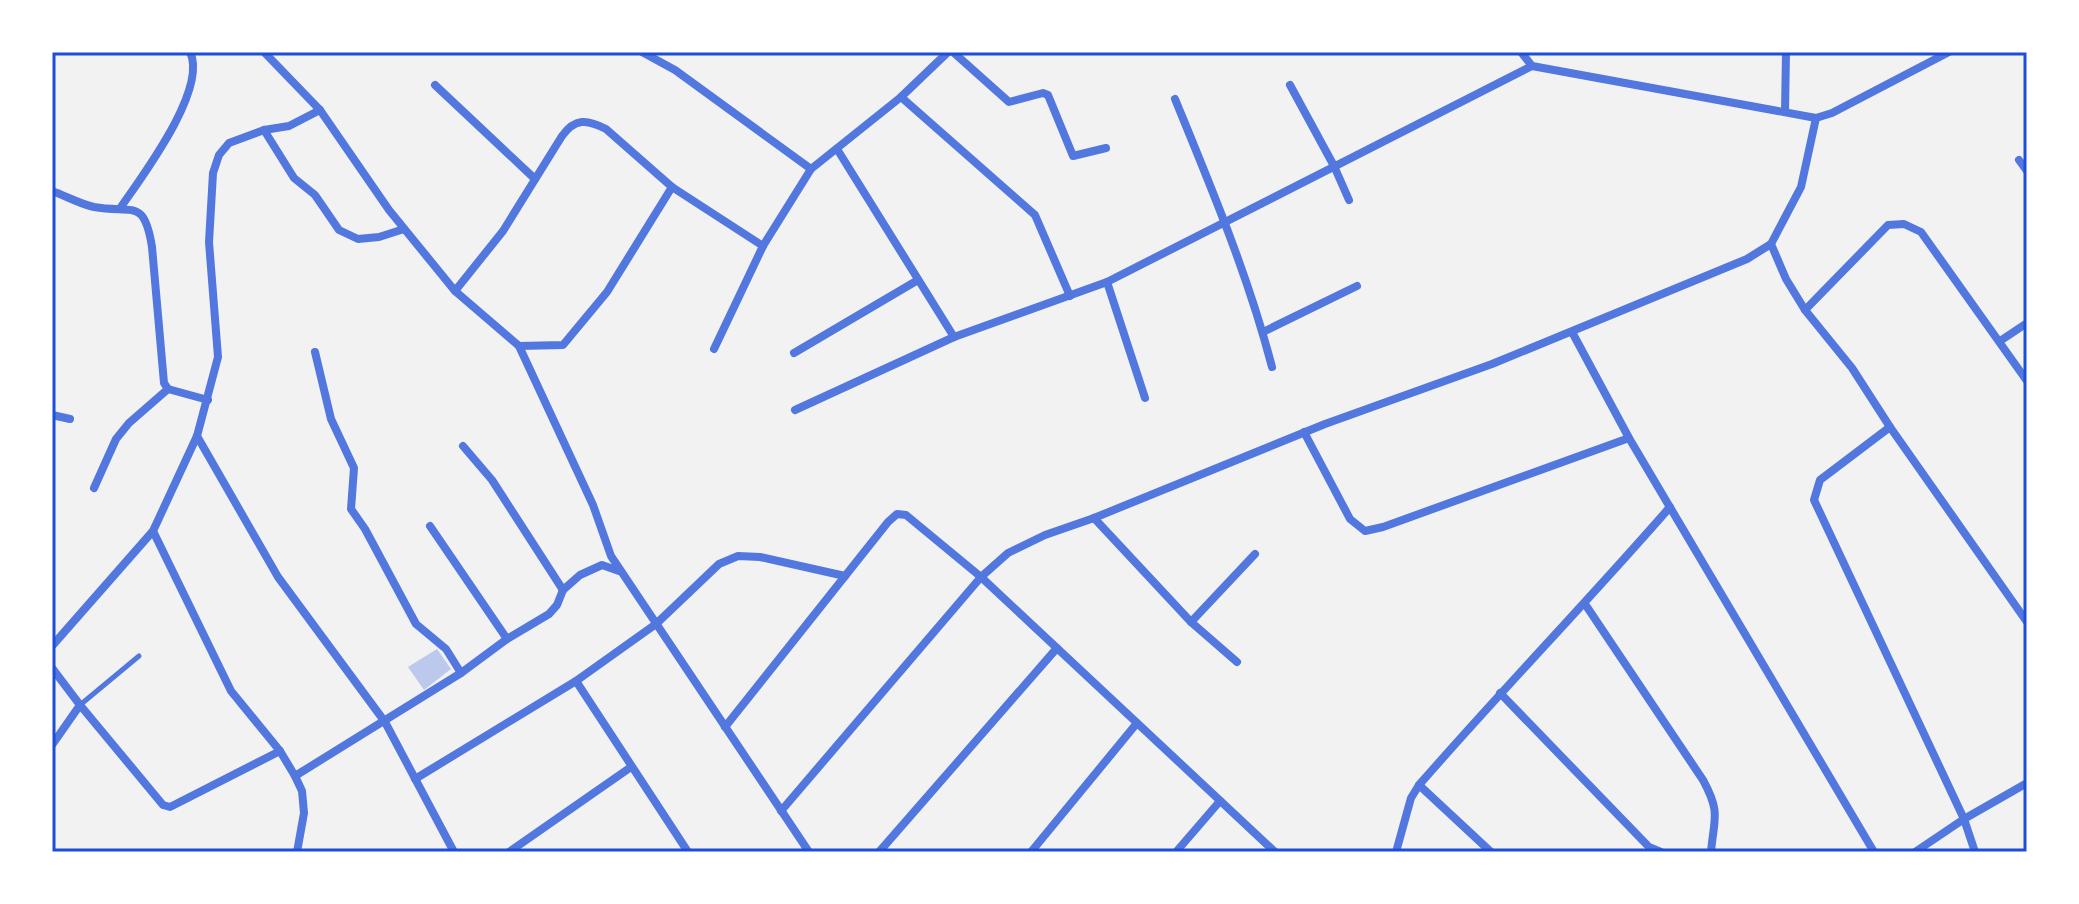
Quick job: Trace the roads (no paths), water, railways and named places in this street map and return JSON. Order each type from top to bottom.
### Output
[{"type":"street","points":[[121,207],[170,132],[192,86],[195,75],[190,52]]},
{"type":"street","points":[[264,52],[320,110],[404,229],[455,291],[519,346],[593,505],[611,556],[809,852]]},
{"type":"street","points":[[642,52],[675,70],[811,169]]},
{"type":"street","points":[[714,349],[763,246],[811,169],[901,97],[950,52],[1009,102],[1043,93],[1048,95],[1073,156],[1106,148]]},
{"type":"street","points":[[1521,52],[1532,66]]},
{"type":"street","points":[[1785,112],[1786,52]]},
{"type":"street","points":[[795,410],[954,337],[1107,282],[1532,66],[1816,118],[1832,113],[1949,52]]},
{"type":"street","points":[[435,85],[535,179]]},
{"type":"street","points":[[1290,85],[1349,200]]},
{"type":"street","points":[[901,97],[1035,215],[1070,296]]},
{"type":"street","points":[[1175,99],[1225,221],[1272,367]]},
{"type":"street","points":[[52,646],[153,531],[197,436],[218,357],[209,242],[213,173],[219,155],[229,143],[264,130],[289,126],[320,110]]},
{"type":"street","points":[[781,811],[981,577],[1008,553],[1045,535],[1304,432],[1492,364],[1747,259],[1771,244],[1801,187],[1816,118]]},
{"type":"street","points":[[455,291],[503,231],[569,126],[581,121],[593,122],[606,129],[672,187],[763,246]]},
{"type":"street","points":[[264,130],[294,178],[315,195],[339,230],[358,239],[379,237],[404,229]]},
{"type":"street","points":[[837,149],[954,337]]},
{"type":"street","points":[[2019,160],[2027,171]]},
{"type":"street","points":[[519,346],[563,345],[607,292],[672,187]]},
{"type":"street","points":[[52,191],[96,207],[132,209],[143,216],[149,226],[164,383],[168,389],[208,400]]},
{"type":"street","points":[[1805,310],[1888,225],[1904,224],[1921,232],[2027,381]]},
{"type":"street","points":[[1771,244],[1786,279],[1805,310],[1852,368],[2027,622]]},
{"type":"street","points":[[794,353],[918,280]]},
{"type":"street","points":[[1107,282],[1145,398]]},
{"type":"street","points":[[1263,332],[1357,286]]},
{"type":"street","points":[[2000,341],[2027,323]]},
{"type":"street","points":[[1572,332],[1629,438],[1874,852]]},
{"type":"street","points":[[315,352],[331,419],[354,468],[351,509],[416,624],[446,649],[461,673]]},
{"type":"street","points":[[94,488],[116,439],[129,423],[168,389]]},
{"type":"street","points":[[52,415],[70,419]]},
{"type":"street","points":[[1890,427],[1820,480],[1814,500],[1964,819],[1975,852]]},
{"type":"street","points":[[1304,432],[1350,519],[1365,531],[1629,438]]},
{"type":"street","points":[[197,436],[278,577],[385,722],[454,852]]},
{"type":"street","points":[[463,446],[492,480],[563,590]]},
{"type":"street","points":[[1396,852],[1411,798],[1419,785],[1670,507]]},
{"type":"street","points":[[725,727],[897,514],[906,515],[981,577],[1275,852]]},
{"type":"street","points":[[1094,518],[1191,622],[1237,662]]},
{"type":"street","points":[[430,526],[507,639]]},
{"type":"street","points":[[153,531],[231,691],[280,751],[302,791],[304,813],[297,852]]},
{"type":"street","points":[[1191,622],[1255,554]]},
{"type":"street","points":[[415,779],[576,681],[656,624],[719,564],[738,556],[760,557],[845,576]]},
{"type":"street","points":[[295,776],[385,722],[549,614],[563,590],[580,575],[602,565],[620,571]]},
{"type":"street","points":[[1585,604],[1715,802],[1716,824],[1710,852],[1704,852]]},
{"type":"street","points":[[879,852],[1057,648]]},
{"type":"street","points":[[52,668],[163,805],[170,807],[280,751]]},
{"type":"street","points":[[576,681],[688,852]]},
{"type":"street","points":[[1500,693],[1649,847],[1661,852]]},
{"type":"street","points":[[52,745],[80,705]]},
{"type":"street","points":[[1031,852],[1137,723]]},
{"type":"street","points":[[509,852],[631,767]]},
{"type":"street","points":[[1915,852],[2027,783]]},
{"type":"street","points":[[1419,785],[1491,852]]},
{"type":"street","points":[[1176,852],[1220,801]]},
{"type":"lane","points":[[80,705],[139,656]]}]
